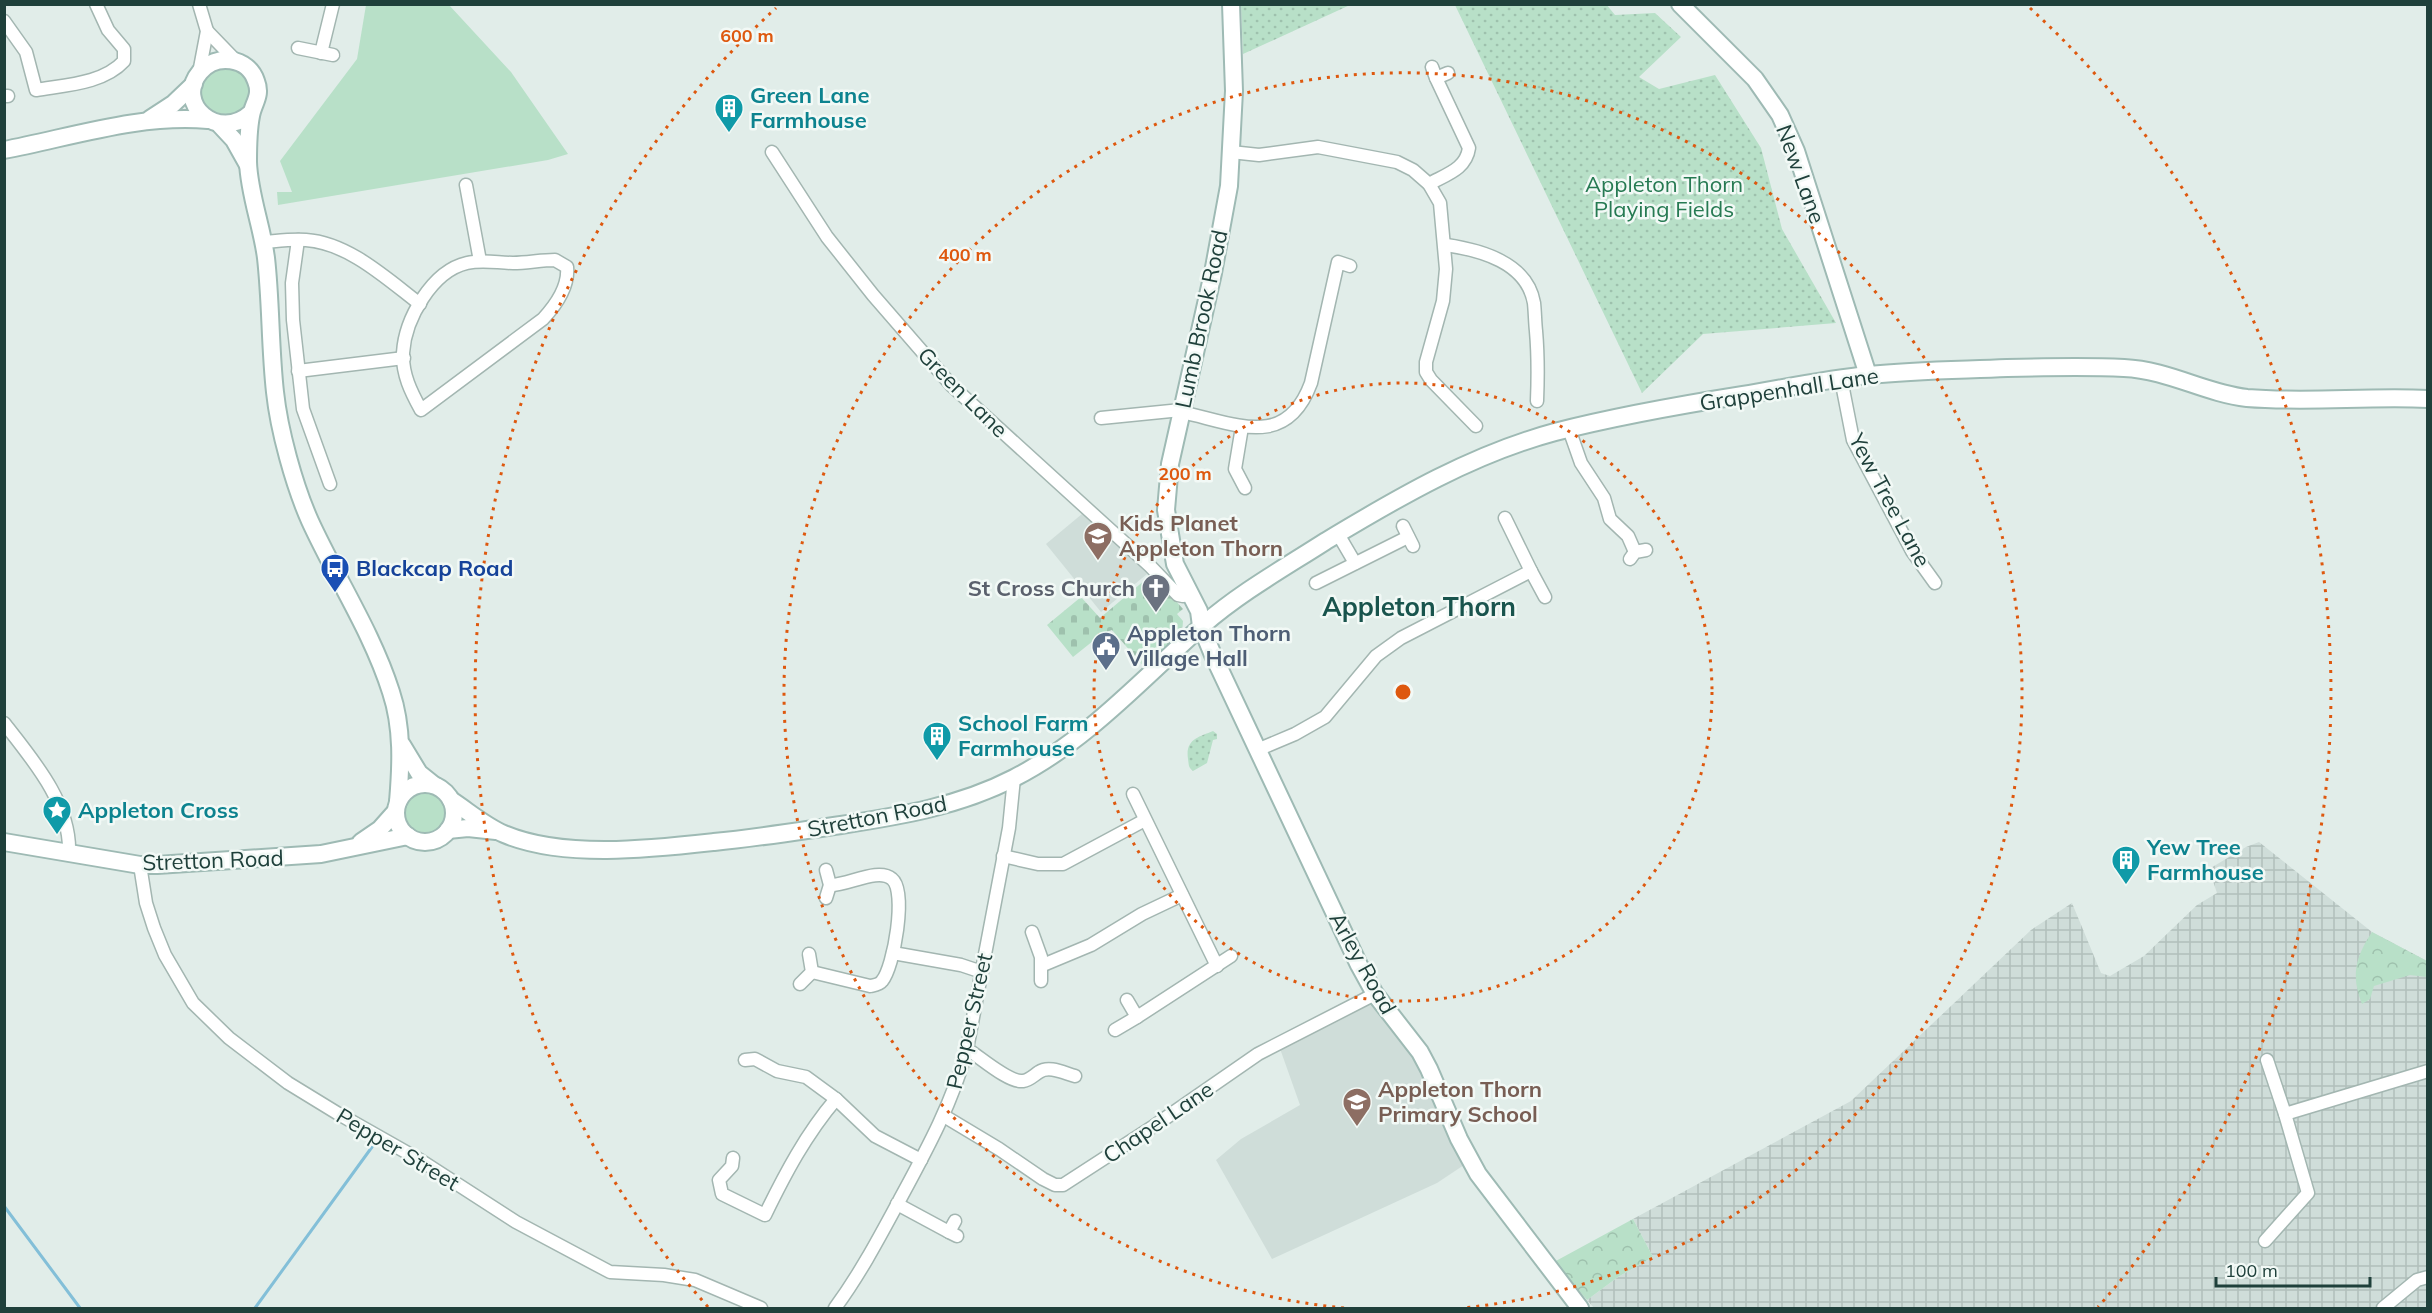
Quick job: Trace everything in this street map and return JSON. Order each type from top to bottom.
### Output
[{"type":"street","points":[[4,21],[26,52],[36,90],[95,79],[112,71],[124,61],[124,49],[108,30],[96,4]]},
{"type":"street","points":[[199,4],[207,31],[236,61],[250,70],[258,88],[258,98],[251,113],[248,165],[263,242],[275,393],[281,432],[309,519],[369,638],[392,693],[401,742],[397,806],[401,829],[408,836],[423,842],[433,841],[448,830],[454,815],[451,800],[419,773],[401,742]]},
{"type":"street","points":[[298,48],[327,54],[333,4]]},
{"type":"street","name":"Lumb Brook Road","points":[[1201,626],[1199,611],[1175,564],[1166,510],[1170,464],[1213,273],[1229,186],[1234,91],[1232,4]]},
{"type":"street","name":"New Lane","points":[[1680,4],[1755,79],[1780,115],[1796,151],[1868,375]]},
{"type":"street","points":[[207,31],[197,79],[195,104],[234,140],[248,165]]},
{"type":"street","points":[[150,119],[173,104],[216,61],[236,61]]},
{"type":"street","points":[[1429,184],[1461,167],[1467,158],[1469,148],[1439,73]]},
{"type":"street","points":[[4,150],[150,119],[178,117],[237,123],[251,113]]},
{"type":"street","points":[[1232,152],[1259,155],[1318,147],[1397,162],[1413,170],[1429,184],[1440,203],[1446,246],[1446,269],[1443,301],[1426,362],[1426,372],[1476,426]]},
{"type":"street","name":"Green Lane","points":[[772,152],[827,237],[873,295],[952,386],[1142,558],[1178,595],[1189,594]]},
{"type":"street","points":[[466,184],[480,261]]},
{"type":"street","points":[[263,242],[298,240],[317,242],[350,255],[420,304]]},
{"type":"street","points":[[298,240],[292,283],[298,371],[303,409],[330,484]]},
{"type":"street","points":[[1446,246],[1468,248],[1494,257],[1512,268],[1526,284],[1533,301],[1538,362],[1537,403]]},
{"type":"street","points":[[555,260],[567,267],[568,274],[553,309],[543,319],[421,410],[406,380],[404,358],[406,335],[420,304],[440,278],[465,263],[480,261],[512,263],[555,260]]},
{"type":"street","points":[[1101,418],[1181,411],[1242,427],[1262,429],[1279,424],[1294,414],[1305,399],[1311,383],[1338,262],[1350,266]]},
{"type":"street","points":[[298,371],[404,358]]},
{"type":"street","name":"Grappenhall Lane","points":[[1201,626],[1235,598],[1338,534],[1461,467],[1513,445],[1569,429],[1662,409],[1868,375],[1975,369],[2125,368],[2163,373],[2216,392],[2249,398],[2427,399]]},
{"type":"street","name":"Yew Tree Lane","points":[[1841,379],[1853,440],[1912,551],[1935,583]]},
{"type":"street","points":[[1242,427],[1235,469],[1245,488]]},
{"type":"street","points":[[1569,429],[1581,463],[1604,498],[1610,519],[1628,536],[1637,554]]},
{"type":"street","points":[[1505,518],[1545,597]]},
{"type":"street","points":[[1338,534],[1355,563]]},
{"type":"street","points":[[1316,583],[1408,536]]},
{"type":"street","points":[[1257,750],[1295,734],[1325,717],[1376,656],[1401,638],[1531,571]]},
{"type":"street","name":"Arley Road","points":[[1201,626],[1354,956],[1375,994],[1419,1052],[1429,1069],[1459,1139],[1478,1174],[1580,1308]]},
{"type":"street","name":"Stretton Road","points":[[448,830],[468,828],[497,831],[541,846],[570,849],[681,846],[800,831],[914,812],[988,791],[1014,778],[1083,732],[1128,697],[1201,626]]},
{"type":"street","points":[[4,723],[54,794],[63,813],[69,838],[69,853]]},
{"type":"street","name":"Pepper Street","points":[[835,1308],[853,1284],[944,1116],[967,1049],[1009,828],[1014,778]]},
{"type":"street","points":[[397,806],[409,789],[417,785],[434,785]]},
{"type":"street","points":[[1133,794],[1216,966]]},
{"type":"street","name":"Stretton Road","points":[[451,800],[497,831]]},
{"type":"street","name":"Stretton Road","points":[[350,848],[380,829],[397,806]]},
{"type":"street","points":[[1003,856],[1038,864],[1063,864],[1145,820]]},
{"type":"street","name":"Stretton Road","points":[[4,842],[140,865],[297,856],[408,836]]},
{"type":"street","name":"Pepper Street","points":[[140,865],[146,903],[154,928],[165,955],[193,1003],[223,1033],[270,1070],[337,1113],[420,1160],[516,1222],[610,1272],[664,1275],[695,1280],[761,1308]]},
{"type":"street","points":[[826,870],[830,885],[826,898]]},
{"type":"street","points":[[812,972],[870,986],[878,985],[884,980],[893,953],[900,900],[899,888],[892,879],[876,875],[839,885],[830,885]]},
{"type":"street","points":[[1042,965],[1091,945],[1142,914],[1182,895]]},
{"type":"street","points":[[1032,932],[1042,965],[1041,981]]},
{"type":"street","points":[[893,953],[961,965],[982,972]]},
{"type":"street","points":[[809,954],[812,972]]},
{"type":"street","points":[[1115,1030],[1232,956]]},
{"type":"street","points":[[800,984],[812,972]]},
{"type":"street","name":"Chapel Lane","points":[[944,1116],[999,1149],[1042,1179],[1055,1185],[1063,1185],[1258,1054],[1375,994]]},
{"type":"street","points":[[1126,1000],[1137,1017]]},
{"type":"street","points":[[967,1049],[1011,1079],[1022,1082],[1031,1079],[1041,1070],[1049,1068],[1075,1076]]},
{"type":"street","points":[[743,1060],[755,1059],[777,1071],[806,1077],[836,1099],[875,1136],[921,1160]]},
{"type":"street","points":[[2265,1241],[2308,1193],[2286,1114],[2267,1060]]},
{"type":"street","points":[[2286,1114],[2427,1071]]},
{"type":"street","points":[[733,1158],[732,1166],[719,1180],[717,1193],[765,1215],[790,1165],[836,1099]]},
{"type":"street","points":[[897,1204],[954,1229]]},
{"type":"street","points":[[2383,1308],[2417,1280],[2427,1277]]},
{"type":"shaded area","name":"Kids Planet Appleton Thorn","points":[[1082,514],[1129,551],[1147,574],[1101,612],[1046,544]]},
{"type":"shaded area","points":[[2259,842],[2372,932],[2427,961],[2427,1308],[1594,1308],[1587,1300],[1618,1277],[1653,1257],[1633,1219],[1851,1101],[2031,930],[2072,903],[2101,973],[2110,976],[2144,956],[2197,905],[2217,893],[2209,869]]},
{"type":"shaded area","name":"Appleton Thorn Primary School","points":[[1375,994],[1401,1029],[1470,1161],[1437,1183],[1272,1259],[1216,1160],[1241,1139],[1300,1105],[1278,1043]]},
{"type":"green space","points":[[1241,4],[1350,4],[1350,5],[1243,54]]},
{"type":"green space","name":"Appleton Thorn Playing Fields","points":[[1606,4],[1615,15],[1655,13],[1681,37],[1639,77],[1659,89],[1715,75],[1761,148],[1782,229],[1836,323],[1703,334],[1642,393],[1455,5]]},
{"type":"green space","points":[[366,5],[449,5],[511,72],[568,154],[548,160],[278,205],[277,192],[292,192],[280,161],[357,59]]},
{"type":"green space","points":[[214,67],[239,69],[248,80],[251,95],[242,113],[218,118],[200,102],[199,86]]},
{"type":"green space","points":[[1152,574],[1183,609],[1177,614],[1183,621],[1182,634],[1145,668],[1112,630],[1103,633],[1073,657],[1047,625],[1081,597],[1100,618]]},
{"type":"green space","points":[[1213,731],[1217,734],[1217,739],[1213,740],[1207,763],[1193,771],[1190,768],[1188,752],[1191,743],[1198,737]]},
{"type":"green space","points":[[423,790],[439,797],[446,813],[439,829],[423,836],[407,829],[400,813],[407,797]]},
{"type":"green space","points":[[2372,932],[2427,961],[2427,977],[2410,975],[2374,986],[2370,999],[2362,1004],[2356,975],[2358,959]]},
{"type":"green space","points":[[1633,1219],[1653,1257],[1618,1277],[1587,1300],[1554,1262]]},
{"type":"waterway","points":[[255,1308],[372,1147]]},
{"type":"waterway","points":[[4,1206],[80,1308]]},
{"type":"place","name":"Green Lane Farmhouse","points":[[729,134]]},
{"type":"place","name":"Kids Planet Appleton Thorn","points":[[1098,562]]},
{"type":"place","name":"Blackcap Road","points":[[335,594]]},
{"type":"place","name":"St Cross Church","points":[[1156,614]]},
{"type":"place","name":"Appleton Thorn Village Hall","points":[[1106,672]]},
{"type":"place","name":"School Farm Farmhouse","points":[[937,762]]},
{"type":"place","name":"Appleton Cross","points":[[57,836]]},
{"type":"place","name":"Yew Tree Farmhouse","points":[[2126,886]]},
{"type":"place","name":"Appleton Thorn Primary School","points":[[1357,1128]]},
{"type":"district","name":"Appleton Thorn","points":[[1419,607]]}]
